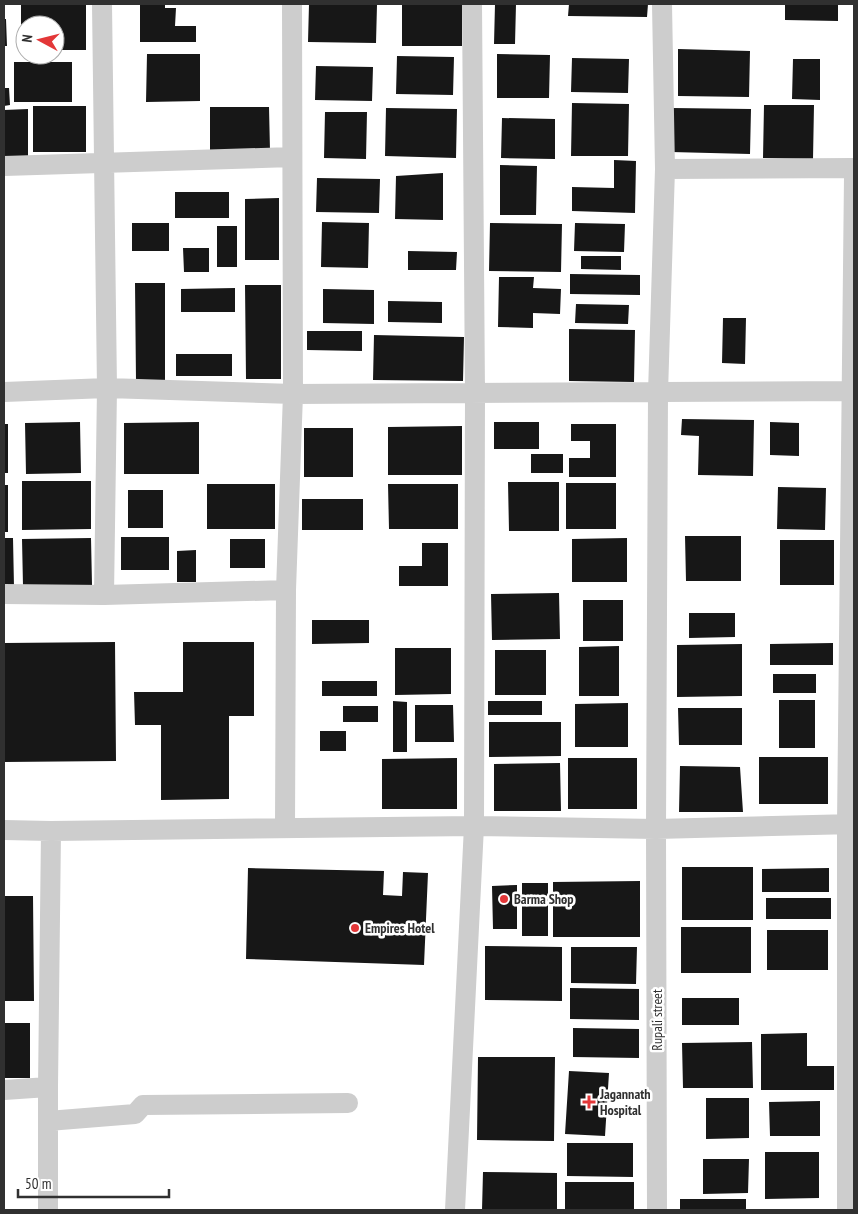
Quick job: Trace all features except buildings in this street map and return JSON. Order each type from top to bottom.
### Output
[{"type":"street","points":[[102,4],[107,388],[104,595]]},
{"type":"street","points":[[285,827],[286,590],[293,394],[292,4]]},
{"type":"street","points":[[455,1210],[474,826],[475,393],[472,4]]},
{"type":"street","name":"Rupali street","points":[[657,1210],[658,393],[665,169],[662,4]]},
{"type":"street","points":[[4,166],[104,165],[292,157]]},
{"type":"street","points":[[665,169],[854,168]]},
{"type":"street","points":[[847,1210],[851,1148],[854,176]]},
{"type":"street","points":[[4,392],[107,388],[293,394],[853,391]]},
{"type":"street","points":[[4,594],[104,595],[286,590]]},
{"type":"street","points":[[4,830],[51,832],[285,827],[474,826],[656,829],[851,824]]},
{"type":"street","points":[[48,1210],[51,832]]},
{"type":"street","points":[[4,1090],[48,1087]]},
{"type":"street","points":[[48,1121],[134,1114],[143,1105],[348,1103]]},
{"type":"place","name":"Barma Shop","points":[[504,899]]},
{"type":"place","name":"Empires Hotel","points":[[355,928]]},
{"type":"place","name":"Jagannath Hospital","points":[[589,1102]]}]
